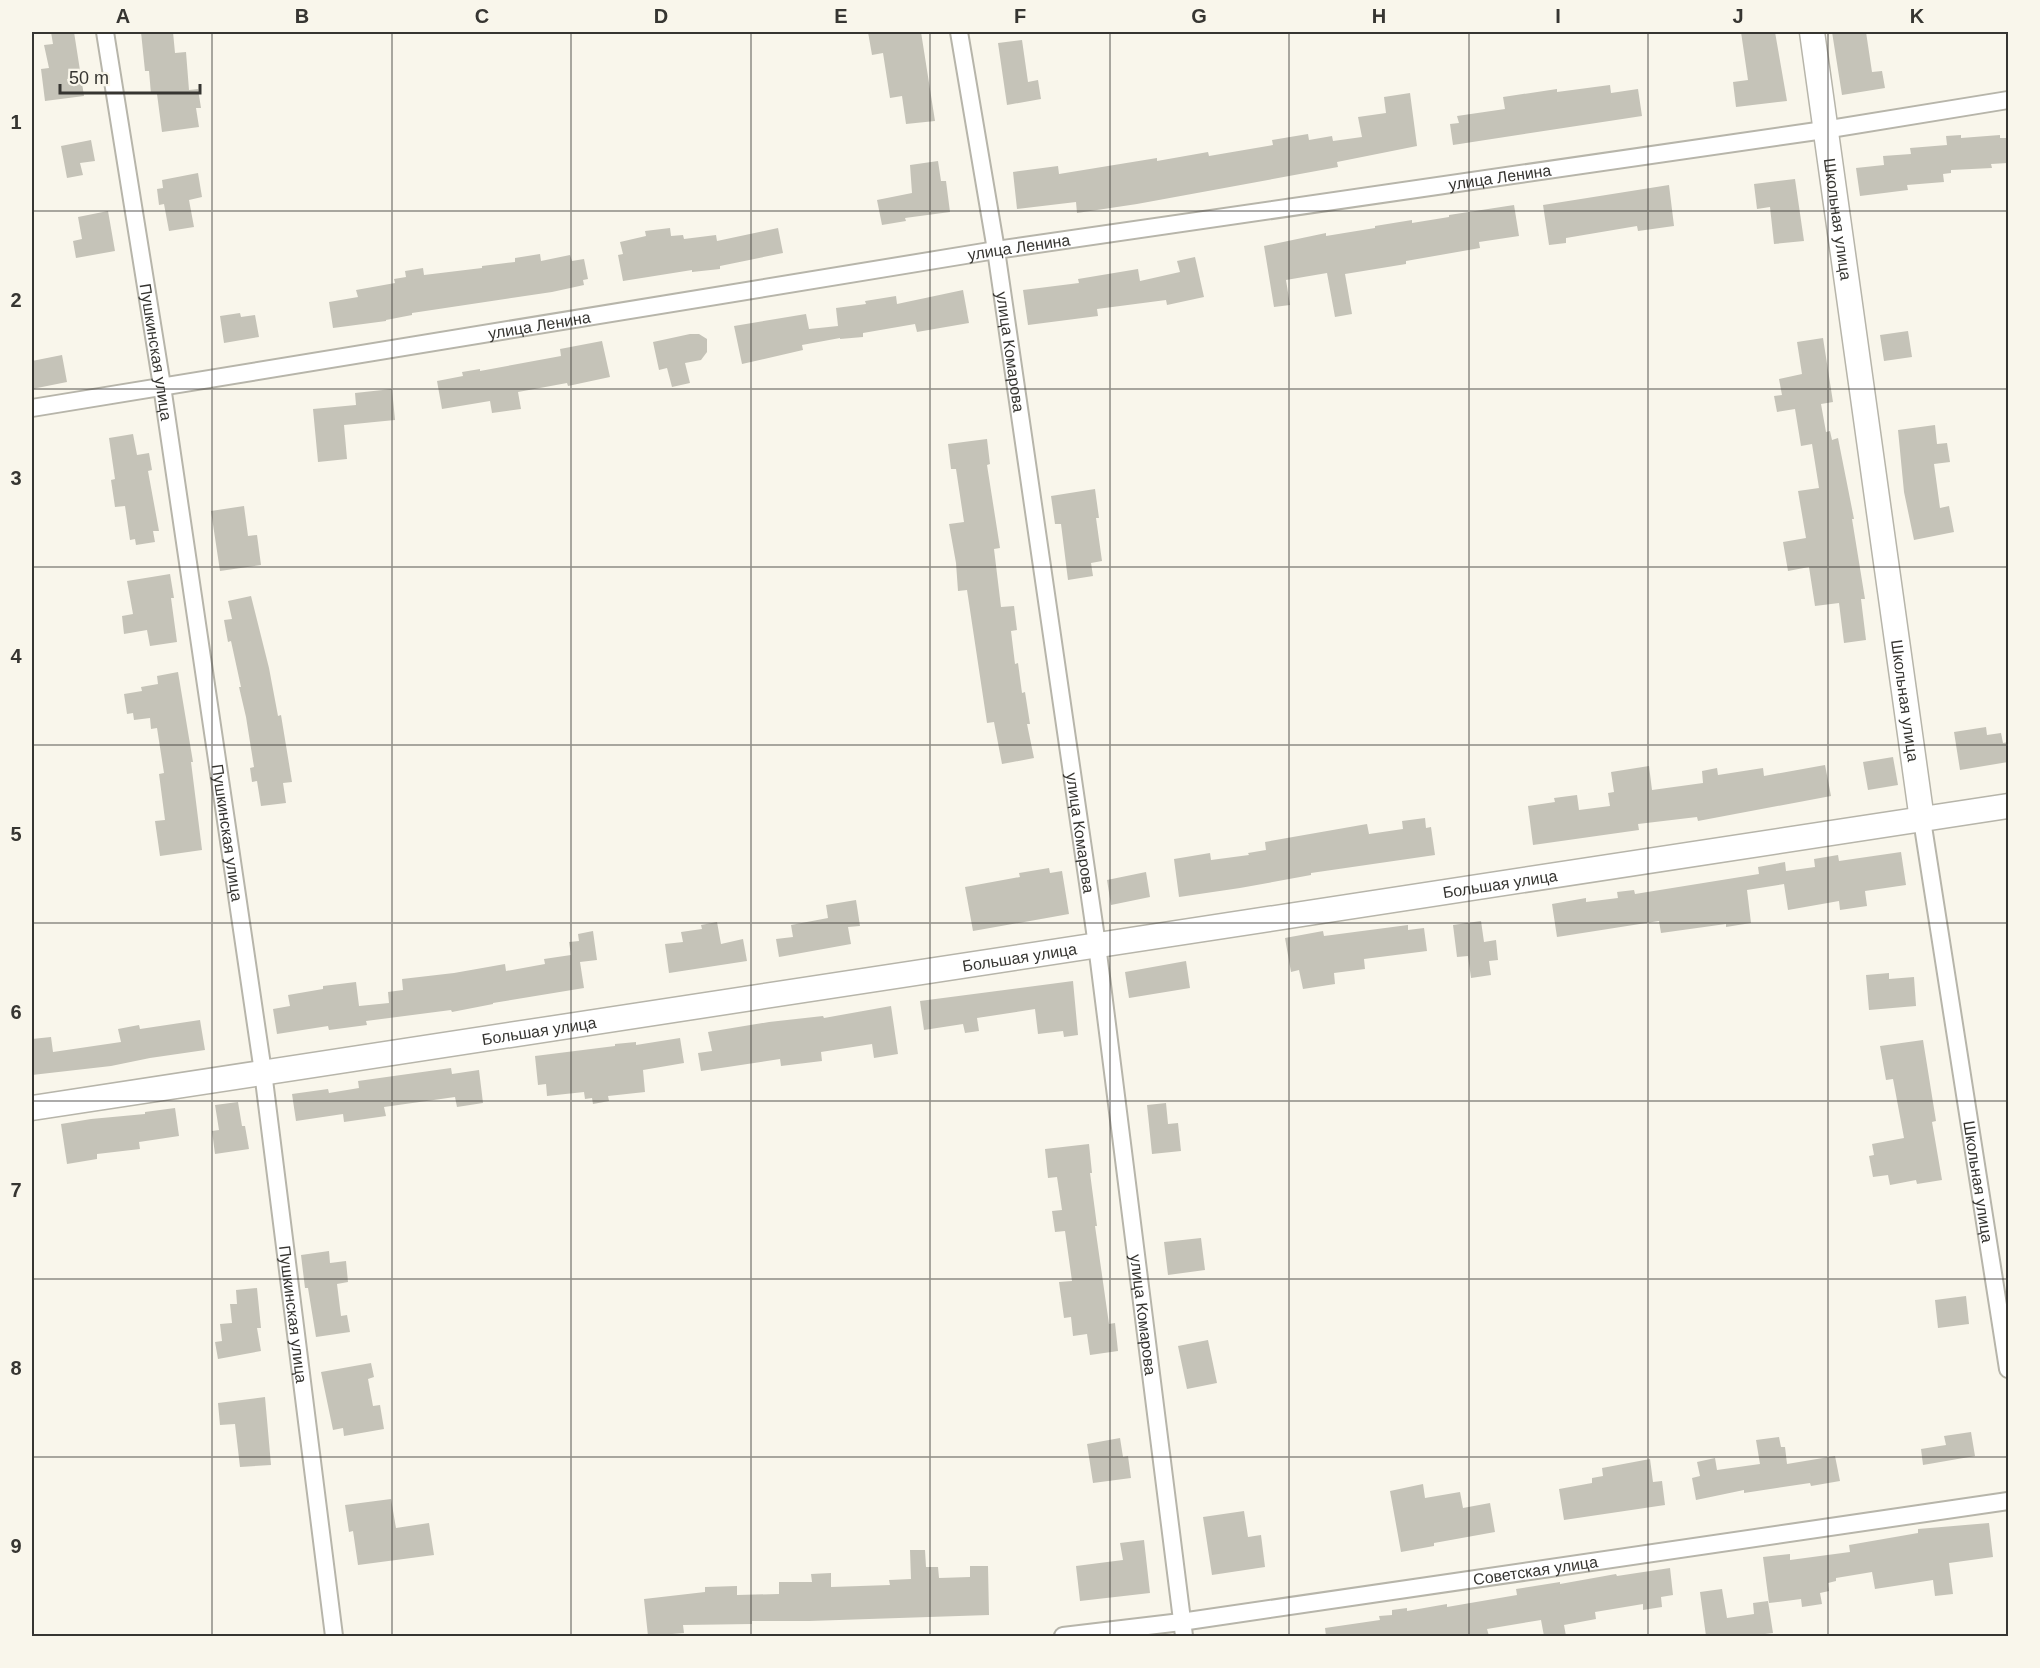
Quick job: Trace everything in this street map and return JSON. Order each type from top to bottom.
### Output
[{"type":"street","name":"Пушкинская улица","points":[[105,32],[162,386],[263,1072],[334,1636]]},
{"type":"street","name":"улица Комарова","points":[[959,32],[996,250],[1097,945],[1183,1629]]},
{"type":"street","name":"Школьная улица","points":[[1812,32],[1922,820],[2008,1368]]},
{"type":"street","name":"улица Ленина","points":[[32,408],[996,250],[1824,130],[2008,100]]},
{"type":"street","name":"Большая улица","points":[[32,1108],[2008,806]]},
{"type":"street","name":"Советская улица","points":[[1063,1636],[1183,1629],[2008,1501]]},
{"type":"building","points":[[51,32],[74,32],[84,96],[45,101],[41,69],[49,68],[44,45],[53,44]]},
{"type":"building","points":[[141,32],[173,32],[175,53],[186,52],[189,90],[198,89],[201,108],[196,108],[199,127],[162,132],[157,94],[151,94],[149,71],[145,71]]},
{"type":"building","points":[[868,32],[921,32],[935,121],[906,124],[902,96],[890,98],[883,53],[872,55]]},
{"type":"building","points":[[1741,32],[1775,32],[1787,101],[1736,107],[1733,82],[1748,80]]},
{"type":"building","points":[[1832,32],[1866,32],[1872,72],[1882,71],[1885,88],[1842,95]]},
{"type":"building","points":[[1022,40],[1028,82],[1038,80],[1041,99],[1007,105],[998,43]]},
{"type":"building","points":[[1610,85],[1611,93],[1638,89],[1642,116],[1453,145],[1450,124],[1459,123],[1457,116],[1505,109],[1503,97],[1557,89],[1557,92]]},
{"type":"building","points":[[1410,93],[1417,146],[1337,162],[1338,167],[1137,204],[1077,213],[1076,202],[1017,209],[1013,172],[1058,166],[1059,174],[1157,158],[1157,161],[1208,152],[1209,156],[1273,145],[1272,140],[1308,134],[1309,140],[1332,136],[1333,141],[1362,137],[1358,117],[1386,113],[1384,97]]},
{"type":"building","points":[[1961,135],[1961,138],[2000,135],[2000,138],[2008,138],[2008,163],[1991,164],[1992,168],[1951,170],[1951,173],[1943,174],[1944,182],[1907,185],[1908,190],[1860,196],[1856,168],[1884,165],[1883,156],[1911,154],[1910,148],[1947,145],[1946,136]]},
{"type":"building","points":[[91,140],[95,161],[80,163],[83,175],[67,178],[61,146]]},
{"type":"building","points":[[938,161],[941,181],[946,181],[950,212],[905,218],[906,221],[882,225],[877,200],[912,193],[910,165]]},
{"type":"building","points":[[198,173],[202,197],[189,200],[194,227],[169,231],[164,204],[159,205],[157,189],[163,188],[162,180]]},
{"type":"building","points":[[1795,179],[1804,241],[1774,244],[1770,207],[1757,209],[1754,184]]},
{"type":"building","points":[[1669,185],[1674,226],[1638,231],[1637,226],[1566,238],[1566,243],[1549,245],[1543,205]]},
{"type":"building","points":[[1514,205],[1519,236],[1479,242],[1480,248],[1345,274],[1352,314],[1335,317],[1327,273],[1286,280],[1290,305],[1274,307],[1264,246],[1326,233],[1326,236],[1375,228],[1375,226],[1412,220],[1412,223]]},
{"type":"building","points":[[108,211],[115,251],[76,258],[73,241],[82,239],[78,217]]},
{"type":"building","points":[[670,228],[671,236],[683,235],[684,239],[716,235],[717,241],[778,228],[783,253],[720,266],[720,269],[692,272],[692,270],[623,281],[618,255],[623,254],[620,242],[646,236],[645,231]]},
{"type":"building","points":[[540,254],[541,261],[570,255],[572,261],[584,259],[588,279],[583,280],[584,285],[552,292],[412,313],[412,315],[386,321],[333,328],[329,302],[358,297],[356,290],[395,283],[394,279],[406,277],[405,271],[423,268],[424,275],[482,268],[482,266],[515,262],[515,258]]},
{"type":"building","points":[[1195,257],[1204,297],[1167,305],[1166,300],[1097,309],[1098,316],[1028,325],[1023,290],[1079,283],[1078,279],[1138,269],[1140,281],[1180,272],[1177,261]]},
{"type":"building","points":[[963,290],[969,323],[917,332],[915,324],[863,333],[863,337],[840,338],[802,345],[803,350],[742,364],[734,326],[806,314],[809,329],[838,326],[836,308],[866,304],[865,301],[896,296],[897,304]]},
{"type":"building","points":[[240,313],[241,317],[255,315],[259,337],[224,343],[220,316]]},
{"type":"building","points":[[1908,331],[1912,357],[1884,361],[1880,335]]},
{"type":"building","points":[[699,334],[707,339],[707,352],[701,360],[685,363],[690,383],[672,387],[667,368],[659,370],[653,342]]},
{"type":"building","points":[[1823,338],[1833,402],[1821,404],[1826,432],[1830,431],[1832,440],[1838,438],[1854,519],[1852,519],[1865,599],[1861,599],[1866,640],[1844,643],[1839,603],[1815,606],[1809,567],[1788,571],[1783,542],[1806,538],[1798,491],[1819,488],[1812,444],[1801,446],[1795,409],[1777,412],[1774,396],[1782,395],[1779,379],[1802,374],[1797,342]]},
{"type":"building","points":[[602,341],[610,377],[568,386],[567,383],[518,392],[521,409],[492,413],[490,401],[442,409],[437,381],[463,376],[462,372],[480,369],[480,371],[561,356],[560,349]]},
{"type":"building","points":[[62,355],[67,382],[32,389],[32,361]]},
{"type":"building","points":[[392,389],[395,420],[344,425],[347,459],[318,462],[313,409],[356,405],[355,393]]},
{"type":"building","points":[[1935,425],[1937,444],[1947,443],[1950,462],[1934,464],[1940,508],[1949,506],[1954,532],[1914,540],[1904,492],[1898,430]]},
{"type":"building","points":[[133,434],[137,455],[149,453],[152,470],[148,471],[159,531],[153,531],[155,542],[136,545],[135,539],[130,540],[125,506],[115,507],[111,480],[115,479],[109,438]]},
{"type":"building","points":[[987,439],[990,464],[987,465],[1000,548],[994,549],[1001,607],[1014,606],[1017,630],[1011,631],[1015,664],[1018,663],[1022,693],[1025,692],[1030,724],[1027,724],[1034,758],[1002,764],[994,722],[987,723],[967,590],[958,591],[949,524],[964,522],[956,469],[951,469],[948,444]]},
{"type":"building","points":[[1095,489],[1099,518],[1096,518],[1102,561],[1091,563],[1093,576],[1068,580],[1061,524],[1055,524],[1051,496]]},
{"type":"building","points":[[244,506],[248,536],[257,535],[261,565],[220,571],[211,511]]},
{"type":"building","points":[[170,574],[177,642],[150,646],[147,630],[124,634],[122,616],[133,614],[127,581]]},
{"type":"building","points":[[251,596],[278,716],[281,715],[292,782],[283,783],[286,803],[261,806],[257,781],[252,782],[250,768],[254,767],[239,687],[241,687],[224,620],[232,619],[228,601]]},
{"type":"building","points":[[178,672],[193,762],[191,762],[202,850],[160,856],[155,821],[165,820],[159,774],[164,773],[157,728],[151,729],[150,718],[134,720],[133,713],[127,714],[124,694],[142,691],[141,687],[158,684],[157,676]]},
{"type":"building","points":[[1986,727],[1987,735],[2001,733],[2003,743],[2008,742],[2008,762],[1960,770],[1954,732]]},
{"type":"building","points":[[1893,757],[1898,785],[1868,790],[1863,762]]},
{"type":"building","points":[[1825,765],[1831,796],[1698,821],[1697,817],[1638,824],[1639,830],[1533,845],[1528,806],[1555,802],[1554,798],[1577,795],[1579,810],[1610,806],[1608,793],[1614,792],[1611,772],[1649,766],[1652,790],[1703,783],[1702,771],[1717,768],[1718,775],[1763,768],[1764,776]]},
{"type":"building","points":[[1425,818],[1426,828],[1431,827],[1435,855],[1311,873],[1311,875],[1240,888],[1179,897],[1174,859],[1210,853],[1211,860],[1249,855],[1248,853],[1266,850],[1265,842],[1367,824],[1369,834],[1403,829],[1402,821]]},
{"type":"building","points":[[1901,852],[1906,885],[1865,891],[1867,906],[1840,910],[1839,901],[1788,910],[1784,884],[1747,890],[1751,923],[1661,933],[1659,921],[1557,937],[1552,904],[1586,898],[1586,902],[1618,898],[1617,892],[1634,890],[1635,894],[1759,874],[1758,867],[1785,862],[1786,871],[1815,867],[1814,859],[1838,855],[1839,861]]},
{"type":"building","points":[[1049,868],[1050,873],[1062,871],[1069,914],[973,931],[965,887],[1020,877],[1019,873]]},
{"type":"building","points":[[1146,872],[1150,897],[1111,905],[1107,880]]},
{"type":"building","points":[[856,900],[860,926],[848,927],[851,944],[779,957],[776,939],[793,937],[791,925],[828,918],[826,905]]},
{"type":"building","points":[[1481,921],[1484,942],[1496,940],[1498,960],[1489,961],[1491,975],[1471,978],[1468,956],[1457,957],[1453,925]]},
{"type":"building","points":[[717,922],[721,944],[743,939],[747,961],[669,973],[665,944],[683,942],[681,932],[702,929],[701,925]]},
{"type":"building","points":[[1408,925],[1408,930],[1424,928],[1427,951],[1364,959],[1365,969],[1334,973],[1335,984],[1303,989],[1299,970],[1291,972],[1285,938],[1323,931],[1324,936]]},
{"type":"building","points":[[593,931],[597,960],[580,962],[584,988],[452,1012],[451,1010],[366,1021],[367,1025],[329,1030],[328,1026],[277,1034],[273,1009],[290,1006],[288,995],[323,989],[323,986],[356,982],[359,1006],[389,1003],[388,992],[403,990],[402,979],[505,964],[506,971],[545,964],[544,959],[571,955],[569,942],[579,941],[578,934]]},
{"type":"building","points":[[1186,961],[1190,988],[1129,998],[1125,972]]},
{"type":"building","points":[[1889,973],[1889,979],[1914,977],[1916,1006],[1869,1010],[1866,975]]},
{"type":"building","points":[[1073,981],[1078,1035],[1064,1037],[1063,1031],[1038,1034],[1035,1009],[977,1018],[979,1031],[965,1033],[963,1024],[924,1030],[920,1001]]},
{"type":"building","points":[[891,1006],[898,1054],[874,1058],[872,1044],[821,1052],[822,1061],[781,1066],[780,1059],[701,1071],[698,1053],[712,1051],[708,1032],[769,1022],[823,1016],[824,1018]]},
{"type":"building","points":[[200,1020],[205,1050],[111,1066],[32,1075],[32,1039],[51,1037],[53,1052],[121,1042],[118,1029],[139,1025],[140,1029]]},
{"type":"building","points":[[680,1038],[684,1063],[643,1070],[645,1092],[608,1096],[609,1101],[593,1104],[592,1098],[585,1099],[584,1092],[547,1096],[546,1084],[538,1085],[535,1056],[615,1046],[615,1044],[636,1042],[636,1045]]},
{"type":"building","points":[[1923,1040],[1936,1121],[1932,1122],[1942,1180],[1917,1184],[1916,1180],[1890,1185],[1888,1175],[1873,1177],[1869,1156],[1874,1155],[1872,1144],[1904,1138],[1893,1079],[1886,1080],[1880,1046]]},
{"type":"building","points":[[451,1068],[452,1074],[479,1070],[483,1103],[457,1107],[455,1097],[384,1107],[386,1116],[344,1122],[343,1114],[296,1121],[292,1094],[328,1089],[329,1093],[359,1088],[358,1081]]},
{"type":"building","points":[[238,1102],[249,1149],[215,1154],[212,1131],[219,1130],[215,1105]]},
{"type":"building","points":[[1166,1103],[1168,1124],[1178,1123],[1181,1151],[1152,1154],[1147,1105]]},
{"type":"building","points":[[175,1108],[179,1136],[139,1142],[140,1149],[97,1154],[97,1159],[67,1164],[61,1124]]},
{"type":"building","points":[[1089,1144],[1092,1173],[1090,1173],[1097,1226],[1095,1226],[1109,1324],[1115,1323],[1118,1351],[1090,1355],[1087,1334],[1073,1336],[1071,1317],[1064,1318],[1059,1282],[1072,1281],[1065,1231],[1055,1232],[1052,1211],[1062,1210],[1057,1177],[1048,1178],[1045,1149]]},
{"type":"building","points":[[1201,1238],[1205,1270],[1168,1275],[1164,1242]]},
{"type":"building","points":[[329,1251],[330,1263],[346,1261],[348,1282],[337,1284],[341,1316],[347,1315],[350,1332],[316,1337],[308,1288],[305,1288],[301,1255]]},
{"type":"building","points":[[257,1288],[261,1328],[257,1328],[261,1351],[218,1359],[215,1342],[222,1341],[220,1324],[232,1323],[230,1304],[237,1304],[236,1290]]},
{"type":"building","points":[[1966,1296],[1969,1324],[1938,1328],[1935,1300]]},
{"type":"building","points":[[1208,1340],[1217,1383],[1187,1389],[1178,1346]]},
{"type":"building","points":[[371,1363],[374,1377],[368,1379],[373,1406],[380,1405],[384,1429],[344,1436],[343,1428],[333,1430],[321,1372]]},
{"type":"building","points":[[265,1397],[271,1465],[240,1467],[235,1424],[220,1425],[218,1403]]},
{"type":"building","points":[[1971,1432],[1975,1456],[1923,1465],[1921,1449],[1946,1445],[1944,1436]]},
{"type":"building","points":[[1779,1437],[1781,1447],[1785,1447],[1787,1464],[1835,1456],[1840,1481],[1744,1493],[1744,1490],[1696,1500],[1692,1478],[1700,1476],[1697,1462],[1715,1458],[1717,1470],[1760,1464],[1756,1440]]},
{"type":"building","points":[[1120,1438],[1123,1457],[1128,1456],[1131,1478],[1093,1483],[1087,1444]]},
{"type":"building","points":[[1650,1459],[1653,1482],[1662,1481],[1665,1505],[1564,1520],[1559,1489],[1592,1483],[1592,1478],[1603,1476],[1602,1468]]},
{"type":"building","points":[[1423,1484],[1425,1498],[1460,1492],[1463,1508],[1490,1503],[1495,1532],[1434,1543],[1434,1546],[1401,1552],[1390,1491]]},
{"type":"building","points":[[391,1499],[396,1528],[429,1523],[434,1555],[358,1565],[353,1531],[349,1532],[345,1505]]},
{"type":"building","points":[[1244,1511],[1248,1537],[1261,1535],[1265,1567],[1212,1575],[1203,1517]]},
{"type":"building","points":[[1989,1523],[1993,1557],[1949,1563],[1953,1594],[1935,1596],[1933,1580],[1875,1589],[1872,1572],[1836,1578],[1836,1581],[1828,1583],[1829,1591],[1820,1593],[1822,1604],[1802,1607],[1801,1599],[1769,1603],[1763,1557],[1790,1554],[1790,1560],[1850,1552],[1849,1545],[1918,1533],[1918,1529]]},
{"type":"building","points":[[1144,1540],[1150,1593],[1080,1601],[1076,1566],[1123,1560],[1120,1543]]},
{"type":"building","points":[[910,1550],[925,1550],[926,1567],[938,1567],[939,1578],[970,1577],[970,1566],[988,1566],[989,1615],[683,1625],[684,1633],[648,1636],[644,1599],[705,1592],[705,1587],[737,1586],[737,1595],[779,1594],[779,1582],[812,1582],[811,1574],[831,1573],[831,1587],[890,1585],[889,1580],[911,1579]]},
{"type":"building","points":[[1670,1568],[1673,1595],[1661,1597],[1662,1607],[1643,1610],[1643,1604],[1595,1612],[1596,1619],[1564,1625],[1566,1636],[1544,1636],[1541,1620],[1487,1629],[1489,1636],[1326,1636],[1325,1628],[1380,1620],[1379,1616],[1392,1615],[1392,1610],[1407,1608],[1407,1611],[1447,1604],[1447,1607],[1517,1595],[1516,1589]]},
{"type":"building","points":[[1722,1589],[1727,1618],[1754,1614],[1753,1603],[1768,1601],[1773,1633],[1765,1634],[1766,1636],[1706,1636],[1700,1592]]}]
